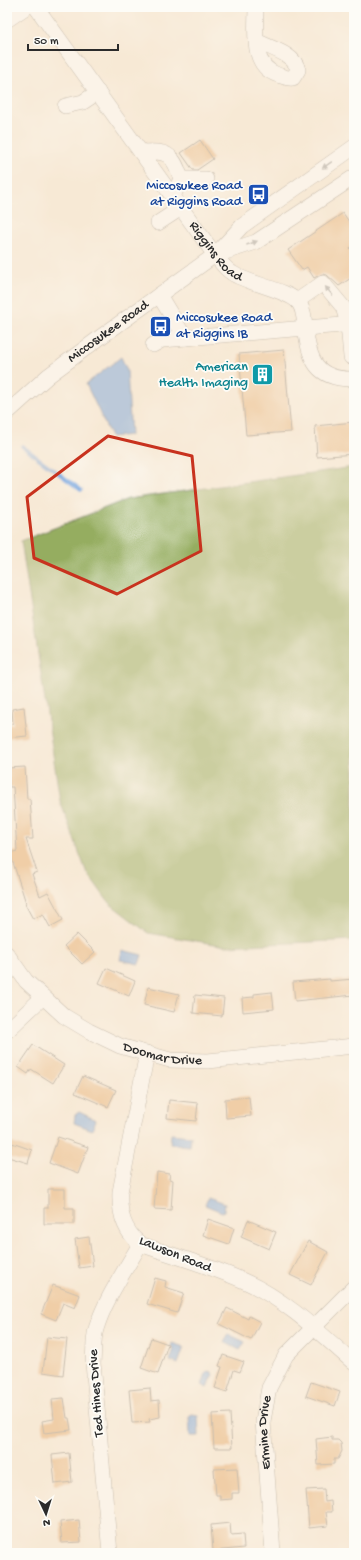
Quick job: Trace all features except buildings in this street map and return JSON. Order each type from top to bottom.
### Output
[{"type":"street","points":[[7,20],[26,7]]},
{"type":"street","name":"Riggins Road","points":[[36,7],[215,255],[231,273],[297,301]]},
{"type":"street","points":[[256,7],[256,41]]},
{"type":"street","points":[[65,106],[83,102],[98,92]]},
{"type":"street","name":"Miccosukee Road","points":[[9,412],[48,376],[114,326],[215,255],[242,226],[354,147]]},
{"type":"street","points":[[141,152],[165,153],[173,160],[180,179],[173,196]]},
{"type":"street","name":"Miccosukee Road","points":[[215,255],[256,242],[354,177]]},
{"type":"street","points":[[180,179],[206,179]]},
{"type":"street","points":[[158,223],[181,208]]},
{"type":"street","points":[[352,357],[351,324],[343,307],[323,283],[297,301],[304,314],[307,346],[315,364],[322,372],[332,377],[354,379]]},
{"type":"street","points":[[159,295],[185,338]]},
{"type":"street","points":[[153,345],[162,340],[351,324]]},
{"type":"street","name":"Doomar Drive","points":[[7,954],[26,981],[64,1016],[89,1031],[120,1046],[170,1060],[208,1061],[354,1046]]},
{"type":"street","points":[[7,1031],[43,998]]},
{"type":"street","name":"Lawson Road","points":[[147,1053],[120,1192],[122,1220],[128,1231],[140,1244],[244,1281],[274,1298],[313,1327],[354,1363]]},
{"type":"street","name":"Ted Hines Drive","points":[[110,1553],[93,1363],[94,1344],[96,1329],[105,1307],[140,1244]]},
{"type":"street","name":"Ermine Drive","points":[[273,1553],[264,1448],[264,1406],[269,1388],[286,1355],[354,1287]]},
{"type":"highlighted area","points":[[108,436],[192,456],[201,551],[117,594],[34,558],[27,497]]},
{"type":"green space","points":[[354,467],[354,940],[226,946],[148,933],[109,903],[86,871],[60,801],[21,541],[128,499]]},
{"type":"water","points":[[121,357],[127,370],[131,435],[111,437],[86,384]]},
{"type":"water","points":[[122,950],[142,955],[139,964],[120,960]]},
{"type":"water","points":[[79,1112],[96,1120],[92,1130],[74,1123],[75,1115]]},
{"type":"water","points":[[171,1134],[191,1136],[190,1146],[170,1144]]},
{"type":"water","points":[[208,1198],[225,1204],[224,1211],[222,1212],[205,1205]]},
{"type":"water","points":[[228,1334],[245,1342],[240,1350],[224,1342]]},
{"type":"water","points":[[172,1343],[184,1347],[178,1364],[170,1361],[174,1349],[171,1347]]},
{"type":"water","points":[[209,1371],[212,1372],[213,1376],[207,1388],[202,1385],[206,1373]]},
{"type":"water","points":[[192,1415],[198,1416],[199,1436],[190,1436],[189,1417]]},
{"type":"waterway","points":[[22,446],[81,490]]},
{"type":"place","name":"Miccosukee Road at Riggins Road","points":[[258,194]]},
{"type":"place","name":"Miccosukee Road at Riggins IB","points":[[160,326]]},
{"type":"place","name":"American Health Imaging","points":[[263,375]]}]
